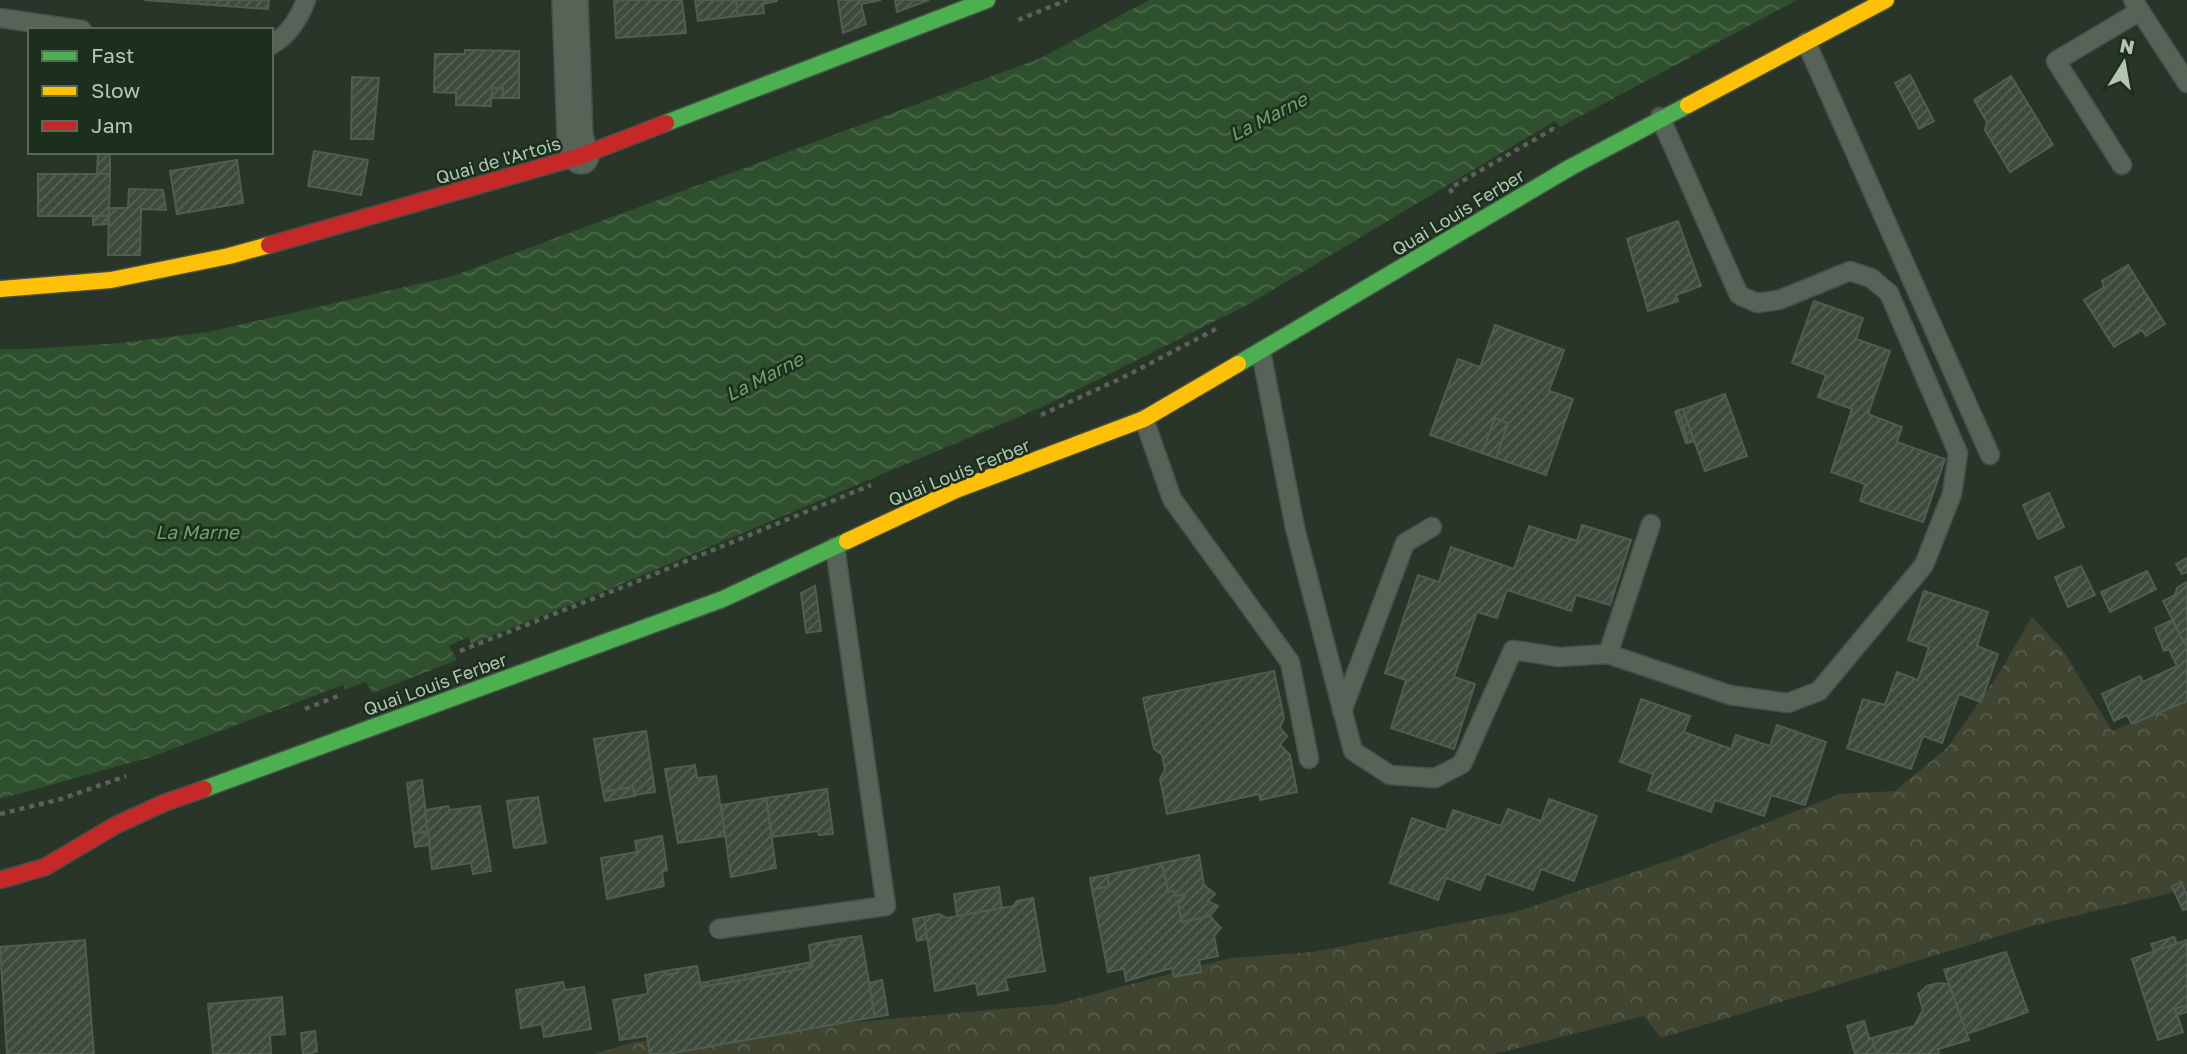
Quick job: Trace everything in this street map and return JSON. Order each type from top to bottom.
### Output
[{"type":"street","points":[[570,0],[575,137],[581,156]]},
{"type":"street","name":"Quai de l'Artois","points":[[0,289],[111,280],[229,256],[581,156],[987,0]]},
{"type":"street","name":"Quai Louis Ferber","points":[[0,880],[45,867],[117,825],[164,803],[723,599],[956,490],[1144,419],[1570,167],[1660,117],[1886,0]]},
{"type":"lane","points":[[273,45],[282,39],[297,21],[306,0]]},
{"type":"lane","points":[[2122,165],[2056,61],[2136,6],[2187,83]]},
{"type":"lane","points":[[0,18],[68,28]]},
{"type":"lane","points":[[1806,42],[1990,455]]},
{"type":"lane","points":[[1261,351],[1295,528],[1353,751],[1390,775],[1435,778],[1462,764],[1513,650],[1559,657],[1608,654],[1730,695],[1788,703],[1819,691],[1924,565],[1952,494],[1958,453],[1889,293],[1871,278],[1850,271],[1779,300],[1757,303],[1739,295],[1660,117]]},
{"type":"lane","points":[[1144,419],[1172,499],[1290,662],[1309,759]]},
{"type":"lane","points":[[1608,654],[1651,524]]},
{"type":"lane","points":[[1342,711],[1405,543],[1432,527]]},
{"type":"lane","points":[[719,929],[886,905],[835,547]]},
{"type":"path","points":[[1441,201],[1453,194],[1450,188],[1553,129],[1558,133]]},
{"type":"path","points":[[1030,419],[1122,378],[1227,324]]},
{"type":"path","points":[[460,651],[881,481]]},
{"type":"path","points":[[0,814],[61,799],[134,774]]},
{"type":"green space","points":[[2032,617],[2062,649],[2112,731],[2187,700],[2187,889],[2029,927],[1661,1038],[1644,1016],[1494,1054],[594,1054],[634,1042],[1057,1004],[1230,958],[1313,952],[1519,911],[1676,858],[1840,794],[1895,791],[1948,747],[2001,670]]},
{"type":"water","name":"La Marne","points":[[1149,0],[1797,0],[1560,127],[1555,121],[1249,304],[1049,404],[607,590],[471,644],[468,637],[449,646],[457,660],[372,693],[366,682],[346,689],[343,685],[151,757],[0,799],[0,349],[121,343],[208,332],[453,276],[1041,58]]},
{"type":"building","points":[[144,0],[269,0],[268,9]]},
{"type":"building","points":[[614,0],[682,0],[686,33],[616,38]]},
{"type":"building","points":[[695,0],[736,0],[738,16],[698,21]]},
{"type":"building","points":[[736,0],[777,1],[763,4],[764,13],[738,16]]},
{"type":"building","points":[[838,0],[881,0],[861,4],[866,24],[843,33]]},
{"type":"building","points":[[895,0],[929,0],[897,12]]},
{"type":"building","points":[[465,50],[519,51],[519,98],[502,98],[503,88],[492,88],[491,106],[456,105],[456,93],[434,92],[435,54],[465,54]]},
{"type":"building","points":[[1910,75],[1934,121],[1919,129],[1895,83]]},
{"type":"building","points":[[2011,76],[2053,145],[2010,172],[1985,130],[1987,122],[1974,100]]},
{"type":"building","points":[[352,77],[379,78],[373,139],[351,139]]},
{"type":"building","points":[[492,88],[503,88],[502,98],[492,98]]},
{"type":"building","points":[[314,151],[368,160],[361,195],[308,186]]},
{"type":"building","points":[[98,154],[110,154],[110,174],[97,174]]},
{"type":"building","points":[[237,160],[243,203],[177,214],[170,171]]},
{"type":"building","points":[[38,174],[110,174],[109,216],[38,216]]},
{"type":"building","points":[[129,189],[163,190],[166,210],[141,209],[140,255],[108,255],[109,208],[128,208]]},
{"type":"building","points":[[93,216],[109,216],[108,224],[93,225]]},
{"type":"building","points":[[1678,221],[1701,286],[1676,295],[1678,301],[1648,311],[1627,239]]},
{"type":"building","points":[[2128,265],[2165,324],[2146,336],[2142,330],[2114,347],[2084,300],[2104,287],[2102,281]]},
{"type":"building","points":[[1814,301],[1863,318],[1856,339],[1890,351],[1868,414],[1902,427],[1897,442],[1945,459],[1923,522],[1860,501],[1865,484],[1831,472],[1852,409],[1818,397],[1826,375],[1792,363]]},
{"type":"building","points":[[1495,325],[1564,350],[1549,391],[1573,399],[1546,475],[1496,458],[1508,423],[1495,418],[1482,453],[1430,435],[1458,359],[1480,367]]},
{"type":"building","points":[[1725,394],[1747,456],[1705,471],[1683,409]]},
{"type":"building","points":[[1683,409],[1694,441],[1688,443],[1678,410]]},
{"type":"building","points":[[1678,410],[1688,443],[1675,412]]},
{"type":"building","points":[[1495,418],[1508,423],[1496,458],[1482,453]]},
{"type":"building","points":[[2049,493],[2064,527],[2038,539],[2023,505]]},
{"type":"building","points":[[1582,525],[1631,540],[1610,605],[1576,595],[1571,611],[1507,590],[1497,618],[1477,612],[1454,677],[1475,684],[1454,749],[1391,728],[1406,680],[1385,673],[1418,575],[1439,582],[1451,547],[1514,569],[1529,526],[1577,541]]},
{"type":"building","points":[[2187,558],[2187,572],[2182,574],[2176,564]]},
{"type":"building","points":[[2081,566],[2095,595],[2068,607],[2055,577]]},
{"type":"building","points":[[2147,571],[2156,589],[2110,612],[2101,592]]},
{"type":"building","points":[[2187,582],[2187,648],[2163,601],[2175,595],[2177,588]]},
{"type":"building","points":[[815,586],[821,631],[806,633],[801,593]]},
{"type":"building","points":[[1924,591],[1988,612],[1977,646],[1998,654],[1981,702],[1959,694],[1942,743],[1923,736],[1911,769],[1847,748],[1863,699],[1885,705],[1897,672],[1918,680],[1929,647],[1908,640]]},
{"type":"building","points":[[2172,620],[2187,648],[2187,701],[2132,724],[2127,715],[2114,721],[2102,694],[2140,676],[2143,682],[2177,666],[2169,649],[2164,651],[2155,628]]},
{"type":"building","points":[[1274,671],[1284,718],[1280,728],[1287,736],[1280,745],[1290,755],[1297,792],[1260,800],[1259,794],[1167,814],[1160,779],[1165,770],[1162,755],[1154,749],[1143,698]]},
{"type":"building","points":[[1641,699],[1690,716],[1684,732],[1731,749],[1736,735],[1770,746],[1777,725],[1826,742],[1805,805],[1771,795],[1764,816],[1715,800],[1711,812],[1648,790],[1653,774],[1620,762]]},
{"type":"building","points":[[646,731],[655,792],[634,795],[633,787],[603,792],[594,739]]},
{"type":"building","points":[[695,765],[697,778],[716,776],[725,836],[678,843],[665,769]]},
{"type":"building","points":[[422,780],[428,832],[413,833],[407,783]]},
{"type":"building","points":[[633,787],[635,796],[605,801],[603,792]]},
{"type":"building","points":[[827,789],[833,834],[819,835],[818,831],[772,837],[766,798]]},
{"type":"building","points":[[538,797],[546,843],[514,848],[507,801]]},
{"type":"building","points":[[766,798],[776,868],[731,877],[721,805]]},
{"type":"building","points":[[1549,799],[1597,816],[1574,881],[1541,869],[1533,890],[1486,874],[1480,890],[1446,878],[1438,900],[1390,883],[1412,818],[1446,830],[1453,810],[1501,826],[1508,809],[1541,821]]},
{"type":"building","points":[[448,806],[450,810],[480,806],[491,871],[473,874],[471,863],[432,869],[425,810]]},
{"type":"building","points":[[428,832],[430,845],[415,847],[413,833]]},
{"type":"building","points":[[662,836],[667,870],[662,872],[664,886],[607,899],[601,858],[637,852],[635,841]]},
{"type":"building","points":[[1199,855],[1204,885],[1215,894],[1208,901],[1218,906],[1210,916],[1182,922],[1178,904],[1184,894],[1176,896],[1174,891],[1168,892],[1162,863]]},
{"type":"building","points":[[1162,863],[1168,892],[1174,891],[1176,896],[1184,894],[1178,904],[1182,922],[1210,916],[1221,928],[1214,936],[1218,956],[1199,960],[1201,972],[1174,977],[1172,968],[1126,981],[1124,969],[1108,972],[1092,890],[1109,886],[1107,875]]},
{"type":"building","points":[[1107,875],[1109,886],[1092,890],[1090,878]]},
{"type":"building","points":[[2181,882],[2187,895],[2187,909],[2183,910],[2172,887]]},
{"type":"building","points":[[999,887],[1002,908],[957,916],[954,894]]},
{"type":"building","points":[[1033,898],[1045,971],[1005,978],[1008,990],[978,995],[976,983],[935,991],[924,917],[939,914],[947,918],[1013,906],[1017,901]]},
{"type":"building","points":[[924,917],[927,939],[917,941],[913,919]]},
{"type":"building","points":[[861,936],[875,1017],[668,1054],[650,1054],[647,1036],[620,1040],[613,1000],[648,994],[645,975],[665,971],[666,975],[678,973],[677,969],[697,966],[701,987],[737,981],[812,967],[809,945],[829,941],[831,946],[841,944],[840,939]]},
{"type":"building","points":[[2174,937],[2177,944],[2154,951],[2151,944]]},
{"type":"building","points":[[840,939],[841,944],[831,946],[829,941]]},
{"type":"building","points":[[85,940],[94,1054],[7,1054],[0,947]]},
{"type":"building","points":[[2187,940],[2187,1005],[2175,1009],[2183,1032],[2158,1040],[2132,959]]},
{"type":"building","points":[[2006,952],[2028,1012],[1967,1034],[1944,970]]},
{"type":"building","points":[[812,962],[812,967],[701,987],[700,983]]},
{"type":"building","points":[[677,969],[678,973],[666,975],[665,971]]},
{"type":"building","points":[[882,980],[888,1015],[875,1017],[869,983]]},
{"type":"building","points":[[563,982],[565,990],[584,987],[591,1029],[544,1037],[542,1024],[521,1028],[516,990]]},
{"type":"building","points":[[1949,984],[1969,1040],[1938,1049],[1939,1054],[1877,1054],[1872,1038],[1914,1026],[1923,1010],[1918,994],[1927,986]]},
{"type":"building","points":[[282,997],[285,1034],[270,1035],[271,1054],[213,1054],[208,1004]]},
{"type":"building","points":[[2187,1005],[2187,1012],[2177,1015],[2175,1009]]},
{"type":"building","points":[[1864,1021],[1877,1054],[1855,1054],[1847,1026]]},
{"type":"building","points":[[315,1031],[317,1052],[303,1054],[301,1033]]},
{"type":"traffic: fast","points":[[666,123],[987,0]]},
{"type":"traffic: fast","points":[[1238,364],[1571,167],[1688,105]]},
{"type":"traffic: fast","points":[[204,789],[723,599],[847,541]]},
{"type":"traffic: slow","points":[[1688,105],[1886,0]]},
{"type":"traffic: slow","points":[[0,289],[111,280],[269,245]]},
{"type":"traffic: slow","points":[[847,541],[956,490],[1144,419],[1238,364]]},
{"type":"traffic: jam","points":[[269,245],[581,156],[666,123]]},
{"type":"traffic: jam","points":[[0,880],[45,867],[116,825],[164,803],[204,789]]}]
